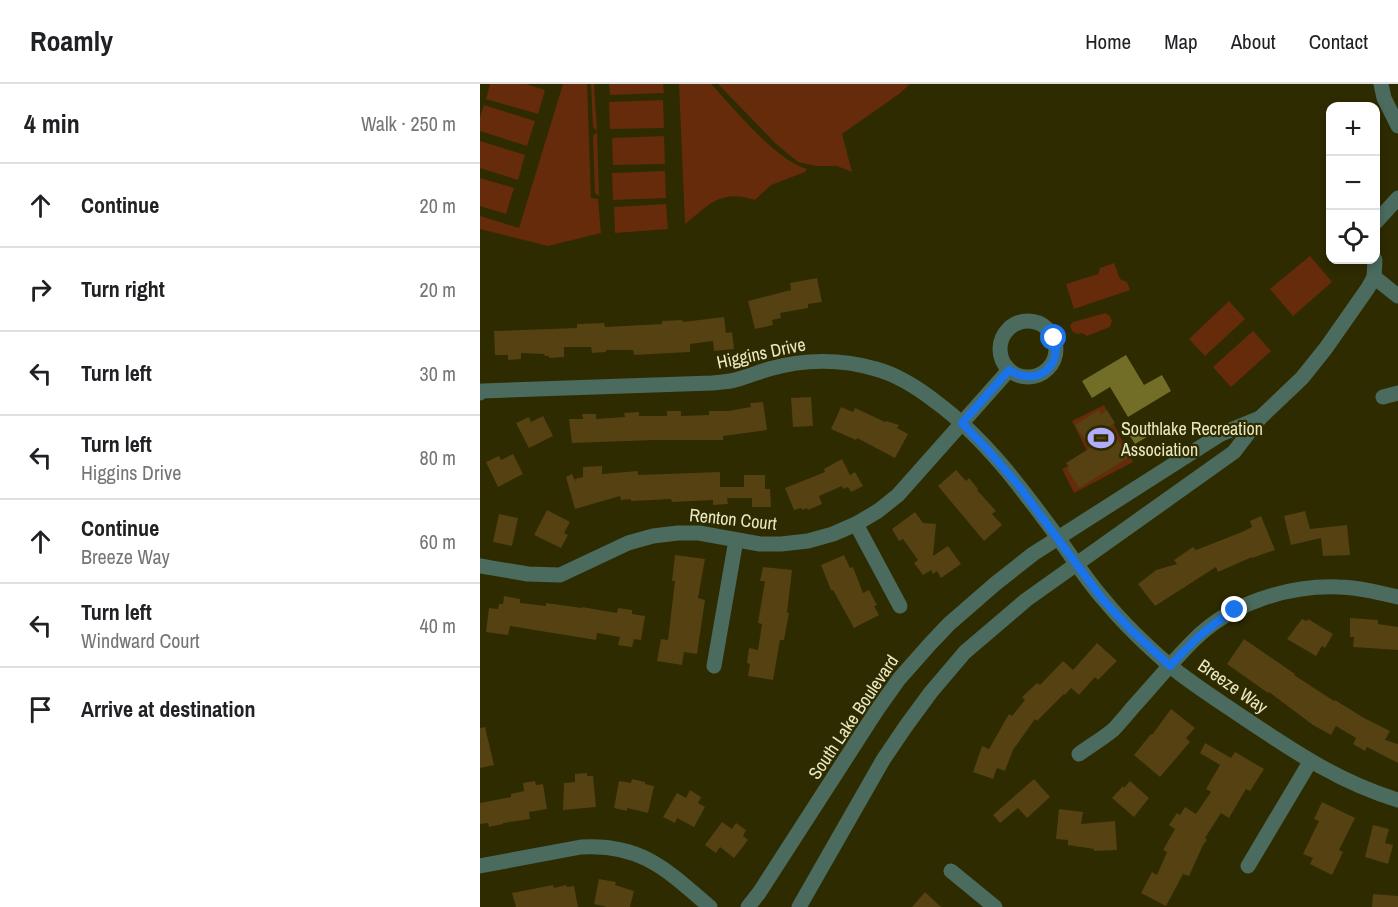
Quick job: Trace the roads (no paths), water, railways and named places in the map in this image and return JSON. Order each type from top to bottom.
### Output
[{"type":"street","points":[[1381,84],[1384,98],[1398,126]]},
{"type":"street","points":[[1380,218],[1398,198]]},
{"type":"street","points":[[799,907],[883,760],[931,692],[965,652],[1026,600],[1234,452],[1260,418],[1302,378],[1326,348],[1368,288],[1374,277],[1375,264]]},
{"type":"street","points":[[1374,277],[1398,296]]},
{"type":"street","name":"Higgins Drive","points":[[480,393],[482,391],[522,389],[712,383],[735,380],[771,368],[822,361],[877,369],[925,393],[962,423],[1018,485],[1076,563]]},
{"type":"street","name":"Renton Court","points":[[480,566],[528,574],[560,576],[628,543],[653,536],[699,533],[736,540],[781,544],[808,541],[833,534],[878,511],[898,495],[1009,370]]},
{"type":"street","name":"South Lake Boulevard","points":[[748,907],[877,710],[899,680],[949,624],[1033,555],[1221,434],[1260,418]]},
{"type":"street","points":[[856,524],[900,606]]},
{"type":"street","points":[[714,666],[736,540]]},
{"type":"street","name":"Breeze Way","points":[[1076,563],[1103,600],[1170,666],[1310,762],[1346,781],[1398,800]]},
{"type":"street","points":[[1078,754],[1113,730],[1194,640],[1235,610],[1283,592],[1311,588],[1340,586],[1398,597]]},
{"type":"street","points":[[1248,866],[1310,762]]},
{"type":"street","points":[[480,866],[581,847],[617,848],[656,863],[710,907]]},
{"type":"street","points":[[951,871],[995,907]]},
{"type":"place","name":"Southlake Recreation Association","points":[[1101,438]]}]
